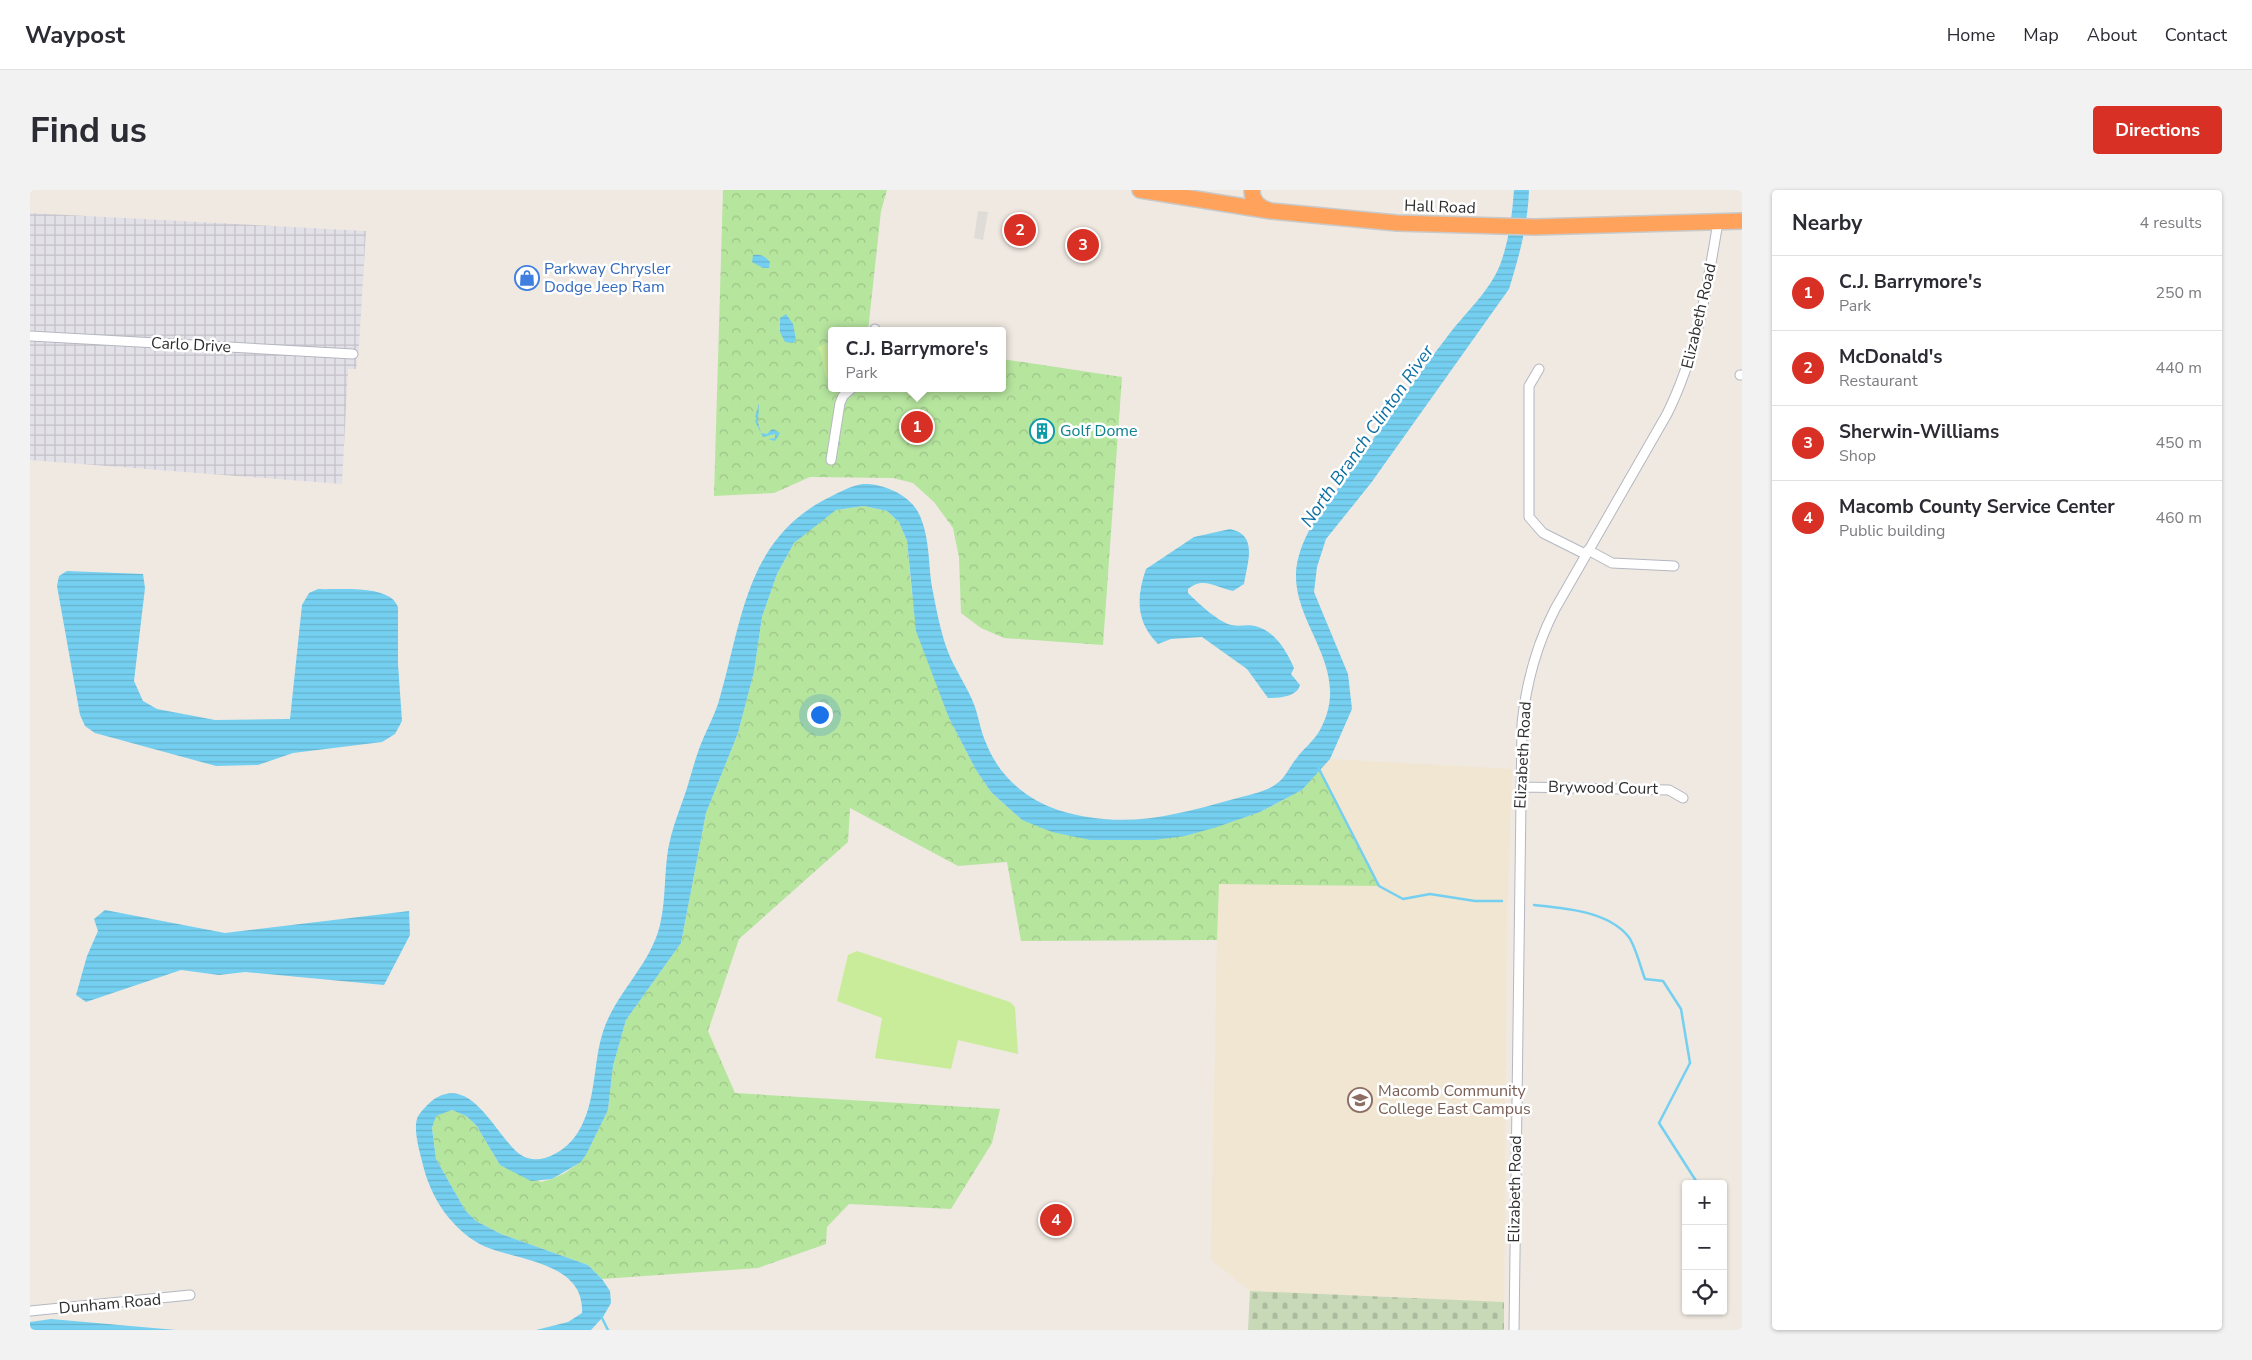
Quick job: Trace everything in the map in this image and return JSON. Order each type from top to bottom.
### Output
[{"type":"highway","name":"Hall Road","points":[[1140,190],[1271,211],[1453,226],[1535,227],[1742,221]]},
{"type":"highway","points":[[1252,190],[1252,197],[1256,203],[1271,211]]},
{"type":"street","name":"Elizabeth Road","points":[[1514,1330],[1522,724],[1533,664],[1550,618],[1667,414],[1682,384],[1696,342],[1718,222]]},
{"type":"street","name":"Carlo Drive","points":[[30,336],[353,354]]},
{"type":"street","points":[[1539,369],[1529,386],[1529,517],[1543,533],[1612,563],[1674,566]]},
{"type":"street","points":[[831,460],[840,403],[842,396],[847,392]]},
{"type":"street","name":"Brywood Court","points":[[1521,787],[1668,790],[1684,798]]},
{"type":"street","name":"Dunham Road","points":[[30,1311],[190,1295]]},
{"type":"shaded area","points":[[978,211],[988,212],[983,240],[974,238]]},
{"type":"shaded area","points":[[30,213],[366,231],[356,369],[348,369],[342,484],[30,460]]},
{"type":"shaded area","name":"Macomb Community College East Campus","points":[[1330,759],[1512,769],[1507,911],[1504,1302],[1250,1291],[1211,1260],[1218,884],[1379,886],[1320,769]]},
{"type":"green space","points":[[723,190],[887,190],[881,211],[868,327],[828,327],[828,392],[1006,392],[1006,360],[1122,377],[1103,645],[1004,638],[981,628],[961,613],[959,557],[953,528],[934,502],[913,483],[893,478],[810,477],[774,493],[714,496]]},
{"type":"green space","points":[[828,342],[828,379],[824,371],[822,356],[817,348]]},
{"type":"green space","points":[[864,506],[887,511],[899,522],[907,541],[912,594],[949,718],[976,770],[991,792],[1022,820],[1185,836],[1260,812],[1302,790],[1320,769],[1379,886],[1219,884],[1217,940],[1021,941],[1007,862],[958,866],[850,808],[848,842],[739,939],[708,1031],[735,1093],[1000,1109],[992,1143],[951,1209],[849,1204],[827,1227],[826,1244],[758,1268],[602,1279],[588,1265],[501,1234],[476,1221],[465,1210],[436,1159],[432,1128],[436,1115],[452,1110],[466,1116],[476,1125],[500,1165],[541,1182],[565,1173],[580,1162],[587,1153],[608,1110],[613,1066],[626,1020],[681,943],[706,813],[738,733],[754,672],[762,617],[777,574],[794,543],[815,525],[836,510]]},
{"type":"green space","points":[[857,951],[1010,1002],[1015,1007],[1018,1054],[958,1040],[951,1069],[875,1058],[882,1018],[837,1001],[848,955]]},
{"type":"green space","points":[[1250,1291],[1504,1302],[1504,1330],[1248,1330]]},
{"type":"water","name":"North Branch Clinton River","points":[[1514,190],[1529,190],[1522,240],[1509,289],[1371,483],[1326,539],[1317,567],[1314,592],[1348,674],[1352,709],[1330,759],[1302,790],[1260,812],[1185,836],[1155,840],[1090,840],[1052,832],[1022,820],[991,792],[976,770],[949,718],[916,631],[907,541],[899,522],[887,511],[864,506],[836,510],[794,543],[777,574],[762,617],[754,672],[738,733],[706,813],[681,943],[626,1020],[613,1066],[608,1110],[587,1153],[581,1162],[552,1179],[531,1181],[500,1165],[476,1125],[466,1116],[452,1110],[436,1116],[432,1128],[436,1159],[465,1210],[476,1221],[501,1234],[588,1265],[602,1279],[610,1291],[611,1303],[603,1317],[591,1330],[536,1330],[568,1322],[582,1313],[580,1296],[573,1284],[562,1274],[548,1266],[486,1247],[464,1234],[455,1225],[439,1204],[428,1181],[418,1144],[417,1119],[433,1100],[447,1094],[460,1095],[472,1101],[483,1111],[512,1147],[521,1155],[533,1159],[545,1158],[557,1153],[572,1141],[579,1131],[587,1113],[593,1089],[598,1050],[605,1026],[618,1000],[650,952],[656,939],[664,903],[667,858],[673,830],[698,751],[718,704],[750,587],[763,561],[779,537],[800,516],[828,498],[854,486],[871,484],[887,488],[902,495],[914,506],[925,530],[938,618],[953,664],[975,707],[991,755],[1014,785],[1035,800],[1058,810],[1082,816],[1126,820],[1189,811],[1265,790],[1283,778],[1299,755],[1318,734],[1329,706],[1330,684],[1325,663],[1300,602],[1296,581],[1298,559],[1302,547],[1313,524],[1327,503],[1422,370],[1496,275],[1508,238]]},
{"type":"water","points":[[753,255],[761,255],[766,258],[770,262],[769,268],[763,268],[752,262]]},
{"type":"water","points":[[786,314],[793,324],[796,340],[793,343],[785,342],[780,332],[780,318]]},
{"type":"water","points":[[759,403],[758,423],[761,433],[755,421]]},
{"type":"water","points":[[772,429],[780,433],[775,441],[768,439],[775,438],[775,434],[763,437],[761,433],[767,434]]},
{"type":"water","points":[[1230,529],[1239,532],[1245,537],[1248,544],[1249,559],[1244,584],[1233,591],[1210,584],[1199,583],[1188,589],[1188,593],[1221,620],[1235,626],[1255,626],[1268,632],[1279,642],[1294,668],[1291,674],[1300,685],[1295,692],[1287,696],[1268,698],[1247,669],[1202,637],[1171,639],[1158,644],[1145,627],[1140,609],[1140,600],[1146,569],[1194,537]]},
{"type":"water","points":[[67,571],[143,574],[145,588],[134,681],[143,701],[157,709],[215,720],[290,719],[302,605],[309,593],[318,589],[351,589],[375,591],[385,595],[393,600],[398,607],[398,664],[402,721],[395,734],[382,742],[293,753],[258,765],[216,766],[95,733],[85,726],[80,715],[57,586],[59,576]]},
{"type":"water","points":[[105,910],[225,933],[409,911],[410,935],[384,985],[245,972],[219,975],[181,970],[86,1002],[76,995],[87,956],[98,931],[94,919]]},
{"type":"water","points":[[51,1319],[176,1330],[30,1330],[30,1322]]},
{"type":"waterway","points":[[1318,767],[1379,886],[1403,899],[1430,894],[1475,901],[1502,901]]},
{"type":"waterway","points":[[1534,905],[1584,912],[1609,921],[1619,928],[1631,940],[1645,979],[1663,981],[1681,1009],[1690,1063],[1659,1123],[1695,1180]]},
{"type":"waterway","points":[[601,1316],[608,1330]]},
{"type":"place","name":"McDonald's","points":[[1020,230]]},
{"type":"place","name":"Sherwin-Williams","points":[[1083,245]]},
{"type":"place","name":"Parkway Chrysler Dodge Jeep Ram","points":[[527,278]]},
{"type":"place","name":"C.J. Barrymore's","points":[[917,427]]},
{"type":"place","name":"Golf Dome","points":[[1042,431]]},
{"type":"place","name":"Macomb Community College East Campus","points":[[1360,1100]]},
{"type":"place","name":"Macomb County Service Center","points":[[1056,1220]]}]
